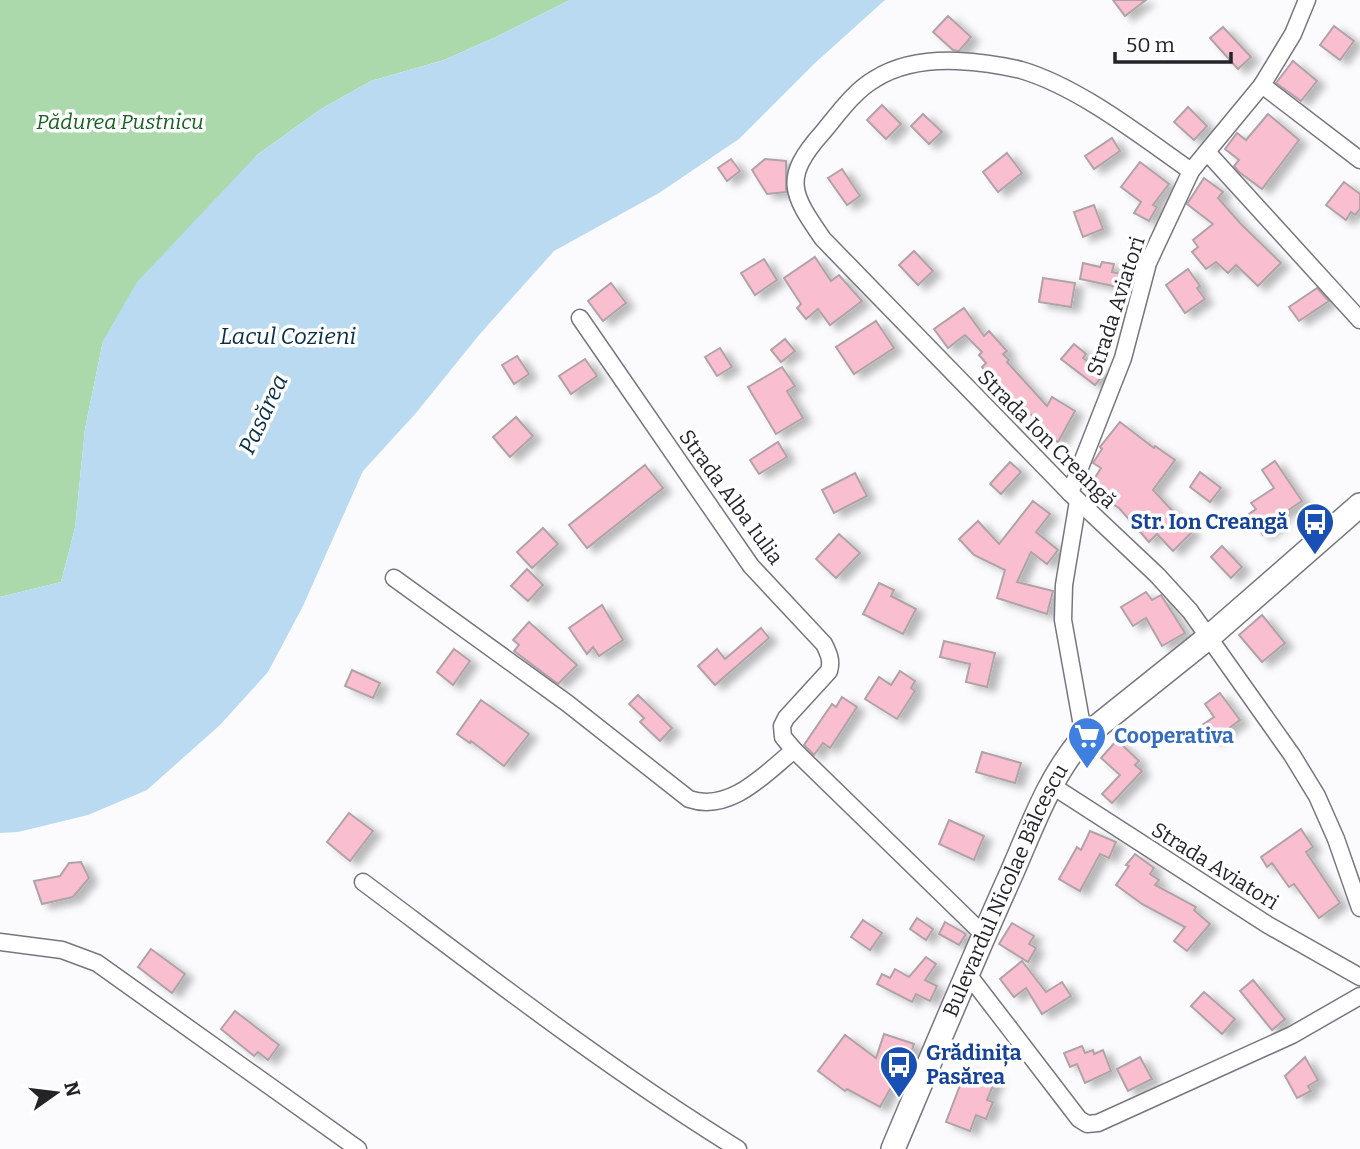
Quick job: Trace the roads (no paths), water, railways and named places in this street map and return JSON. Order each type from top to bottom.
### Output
[{"type":"main road","name":"Bulevardul Nicolae Bălcescu","points":[[893,1149],[967,973],[1062,765],[1084,737],[1209,637],[1360,505]]},
{"type":"street","name":"Strada Aviatori","points":[[1084,737],[1063,620],[1063,585],[1074,497],[1123,358],[1148,263],[1191,171],[1262,85],[1293,34],[1307,0]]},
{"type":"street","name":"Strada Ion Creangă","points":[[1191,171],[1065,88],[1022,71],[983,63],[940,61],[901,67],[874,79],[851,100],[807,150],[797,168],[794,187],[800,206],[823,239],[1074,497],[1157,575],[1190,611],[1292,755],[1317,796],[1336,839],[1360,908]]},
{"type":"street","points":[[1262,85],[1360,160]]},
{"type":"street","points":[[1207,152],[1360,320]]},
{"type":"street","name":"Strada Alba Iulia","points":[[580,318],[751,566],[824,644],[829,654],[829,671],[782,726],[783,737],[794,750]]},
{"type":"street","points":[[394,578],[567,702],[689,799],[699,803],[713,803],[730,797],[750,786],[794,750],[984,935]]},
{"type":"street","name":"Strada Aviatori","points":[[1051,785],[1268,925],[1360,977]]},
{"type":"street","points":[[363,882],[539,1014],[686,1117],[738,1149]]},
{"type":"street","points":[[0,942],[62,950],[97,963],[358,1149]]},
{"type":"street","points":[[967,973],[1079,1119],[1087,1124],[1098,1122],[1292,1035],[1360,996]]},
{"type":"water","name":"Lacul Cozieni","points":[[570,0],[885,0],[815,63],[739,139],[659,193],[554,251],[363,471],[303,606],[268,672],[220,725],[147,790],[88,815],[18,832],[0,833],[0,597],[61,582],[75,528],[85,429],[103,341],[137,282],[257,155],[321,109],[371,81],[444,60]]},
{"type":"place","name":"Str. Ion Creangă","points":[[1315,556]]},
{"type":"place","name":"Cooperativa","points":[[1087,770]]},
{"type":"place","name":"Grădinița Pasărea","points":[[899,1099]]},
{"type":"park label","name":"Pădurea Pustnicu","points":[[120,122]]},
{"type":"water label","name":"Pasărea","points":[[263,414]]}]
